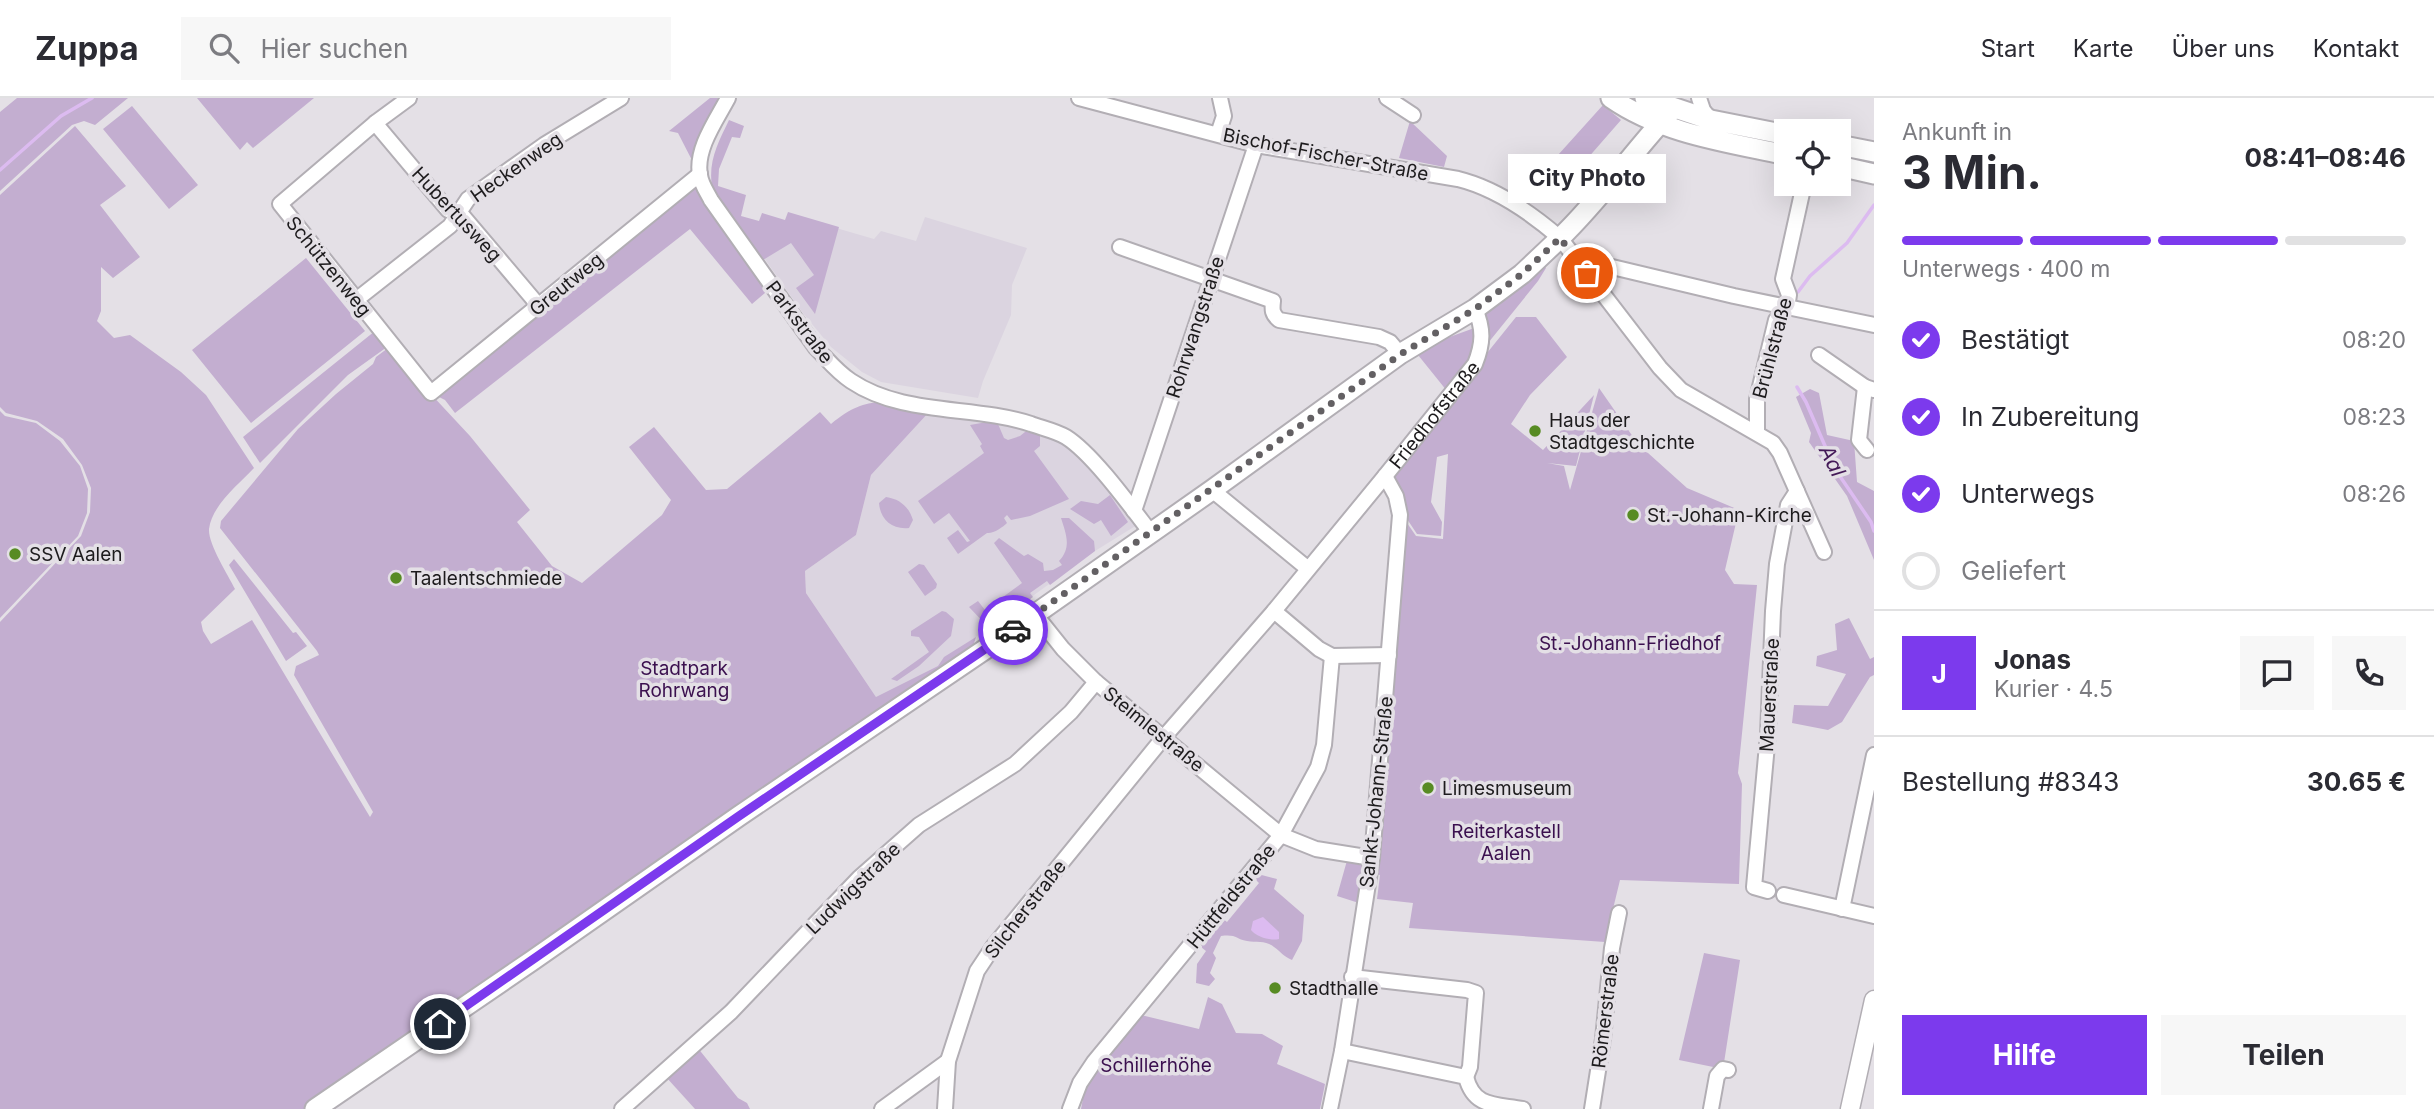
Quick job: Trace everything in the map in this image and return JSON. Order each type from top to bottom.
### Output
[{"type":"main road","points":[[1611,98],[1635,112],[1672,110]]},
{"type":"main road","points":[[1645,98],[1774,150]]},
{"type":"main road","points":[[315,1109],[1035,614],[1401,354],[1475,309],[1522,274],[1577,222],[1672,110]]},
{"type":"main road","points":[[1715,127],[1774,134]]},
{"type":"main road","points":[[1851,147],[1874,152]]},
{"type":"main road","points":[[1851,169],[1874,174]]},
{"type":"street","name":"Schützenweg","points":[[409,98],[374,123],[280,204],[431,393]]},
{"type":"street","name":"Heckenweg","points":[[356,300],[450,226],[468,199],[533,152],[621,98]]},
{"type":"street","name":"Bischof-Fischer-Straße","points":[[1079,98],[1256,145],[1467,181],[1510,202],[1544,224],[1559,239],[1660,368],[1681,390],[1773,443],[1824,552]]},
{"type":"street","points":[[1218,134],[1224,116],[1220,98]]},
{"type":"street","points":[[1387,98],[1413,115]]},
{"type":"street","points":[[1699,98],[1703,110],[1715,127]]},
{"type":"street","points":[[700,174],[703,149],[725,99]]},
{"type":"street","name":"Hubertusweg","points":[[374,123],[448,210],[459,214],[539,306]]},
{"type":"street","name":"Rohrwangstraße","points":[[1134,511],[1256,145]]},
{"type":"street","name":"Greutweg","points":[[431,393],[700,174]]},
{"type":"street","name":"Parkstraße","points":[[700,174],[710,200],[816,348],[841,374],[864,389],[886,397],[908,403],[1010,418],[1060,434],[1086,454],[1151,533]]},
{"type":"street","name":"Brühlstraße","points":[[1757,432],[1756,399],[1776,320],[1787,308],[1789,295],[1783,279],[1801,196]]},
{"type":"street","points":[[1120,247],[1273,301],[1274,316],[1279,320],[1379,337],[1390,342],[1401,354]]},
{"type":"street","points":[[1587,273],[1608,266],[1787,308],[1874,325]]},
{"type":"street","name":"Friedhofstraße","points":[[1164,737],[1273,611],[1475,364],[1482,336],[1475,309]]},
{"type":"street","points":[[1819,355],[1869,388],[1859,440],[1867,450]]},
{"type":"street","name":"Sankt-Johann-Straße","points":[[1330,1109],[1342,1051],[1371,858],[1399,515],[1396,496],[1385,476]]},
{"type":"street","points":[[1212,490],[1307,568]]},
{"type":"street","name":"Mauerstraße","points":[[1768,891],[1754,887],[1768,734],[1773,611],[1777,564],[1788,506],[1797,491]]},
{"type":"street","points":[[1273,611],[1319,649],[1332,656],[1388,655]]},
{"type":"street","name":"Steimlestraße","points":[[1035,614],[1063,649],[1096,682],[1281,835],[1316,849],[1371,858]]},
{"type":"street","name":"Hüttfeldstraße","points":[[1070,1109],[1080,1083],[1094,1062],[1281,835],[1310,786],[1324,746],[1332,656]]},
{"type":"street","name":"Ludwigstraße","points":[[622,1109],[731,1012],[859,878],[919,825],[1015,764],[1071,712],[1096,682]]},
{"type":"street","name":"Silcherstraße","points":[[945,1109],[948,1061],[977,971],[993,947],[1164,737]]},
{"type":"street","points":[[1842,909],[1874,755]]},
{"type":"street","points":[[1784,895],[1874,916]]},
{"type":"street","name":"Römerstraße","points":[[1592,1109],[1603,1039],[1612,948],[1619,913]]},
{"type":"street","points":[[1352,977],[1476,993],[1470,1067],[1466,1077],[1470,1091],[1479,1101],[1523,1109]]},
{"type":"street","points":[[1850,1109],[1874,1000]]},
{"type":"street","points":[[1342,1051],[1466,1077]]},
{"type":"street","points":[[882,1109],[948,1061]]},
{"type":"street","points":[[1711,1109],[1717,1076],[1723,1069],[1728,1070]]},
{"type":"shaded area","points":[[925,217],[1027,248],[1012,285],[1011,315],[978,398],[881,382],[862,372],[831,347],[802,312],[757,248],[805,219],[874,239],[881,231],[916,241]]},
{"type":"shaded area","points":[[930,411],[988,419],[1063,438],[1083,457],[1137,525],[1095,551],[976,637],[972,649],[885,707],[806,593],[805,571],[856,535],[871,475]]},
{"type":"shaded area","points":[[1263,917],[1279,932],[1279,939],[1264,938],[1251,930],[1253,921]]},
{"type":"green space","points":[[17,98],[128,98],[95,125],[84,121],[72,125],[0,191],[0,112]]},
{"type":"green space","points":[[197,98],[314,98],[253,148],[247,142],[240,150]]},
{"type":"green space","points":[[710,98],[723,101],[697,170],[678,133],[669,131]]},
{"type":"green space","points":[[1603,105],[1621,120],[1580,167],[1572,185],[1557,173],[1558,155]]},
{"type":"green space","points":[[132,106],[198,185],[169,209],[103,129]]},
{"type":"green space","points":[[729,120],[744,126],[740,138],[732,137],[719,169],[718,186],[746,195],[741,216],[759,221],[762,213],[785,220],[788,212],[839,227],[815,314],[796,288],[814,275],[791,243],[763,260],[712,187],[713,160]]},
{"type":"green space","points":[[1410,121],[1447,156],[1444,167],[1399,158]]},
{"type":"green space","name":"Stadtpark Rohrwang","points":[[75,126],[126,186],[100,205],[140,257],[113,278],[101,267],[101,311],[97,321],[114,338],[130,335],[181,372],[206,395],[254,468],[227,496],[211,520],[209,529],[212,543],[235,589],[201,622],[203,631],[211,644],[252,620],[370,817],[373,812],[294,675],[296,666],[319,655],[317,651],[220,528],[221,521],[298,429],[388,348],[470,436],[530,510],[517,522],[552,566],[582,583],[662,515],[671,500],[629,447],[654,427],[706,490],[727,489],[820,412],[831,424],[856,408],[878,402],[930,411],[871,475],[856,535],[805,571],[806,593],[876,697],[938,666],[944,657],[976,637],[972,649],[310,1109],[0,1109],[0,622],[81,536],[90,512],[91,488],[82,465],[63,439],[37,421],[6,413],[0,407],[0,195]]},
{"type":"green space","points":[[700,174],[772,287],[752,304],[690,229],[455,413],[445,400],[431,393]]},
{"type":"green space","points":[[306,258],[365,331],[251,423],[192,350]]},
{"type":"green space","points":[[1541,262],[1546,268],[1538,281],[1484,348],[1480,310]]},
{"type":"green space","points":[[1516,317],[1536,317],[1567,357],[1530,395],[1511,424],[1543,450],[1594,395],[1576,466],[1547,463],[1564,466],[1570,490],[1599,388],[1638,444],[1687,488],[1739,510],[1725,570],[1734,584],[1757,585],[1738,773],[1742,784],[1739,884],[1620,880],[1605,942],[1409,928],[1413,903],[1377,899],[1380,875],[1371,873],[1405,520],[1416,536],[1443,539],[1448,454],[1437,457],[1431,502],[1442,522],[1441,536],[1417,534],[1403,513],[1389,475]]},
{"type":"green space","points":[[1477,327],[1476,352],[1447,391],[1414,350]]},
{"type":"green space","points":[[375,331],[387,347],[348,375],[260,463],[243,437]]},
{"type":"green space","points":[[1810,389],[1819,393],[1827,435],[1854,441],[1857,482],[1874,491],[1874,560],[1847,496],[1809,442],[1811,433],[1796,397]]},
{"type":"green space","points":[[0,411],[5,416],[36,423],[60,441],[80,466],[88,489],[87,513],[78,536],[0,618]]},
{"type":"green space","points":[[987,422],[998,424],[1004,438],[1008,440],[1020,436],[1030,428],[1040,431],[1040,446],[1034,451],[1069,499],[1030,516],[1011,520],[1007,515],[1004,518],[1007,523],[987,533],[958,554],[947,538],[958,530],[967,542],[970,541],[949,513],[934,524],[918,501],[984,453],[980,446],[982,444],[970,425]]},
{"type":"green space","points":[[1110,495],[1128,522],[1111,536],[1101,520],[1094,524],[1070,509],[1081,501],[1098,504]]},
{"type":"green space","points":[[886,497],[900,502],[909,511],[913,520],[909,528],[892,525],[884,518],[879,503]]},
{"type":"green space","points":[[1061,518],[1069,518],[1094,541],[1095,551],[1050,585],[1047,581],[1030,593],[1033,597],[989,628],[969,607],[978,601],[985,610],[1022,583],[994,543],[999,538],[1024,556],[1028,554],[1043,563],[1044,571],[1053,570],[1062,565],[1059,561],[1067,545]]},
{"type":"green space","points":[[234,559],[293,633],[296,632],[307,646],[286,661],[229,565]]},
{"type":"green space","points":[[919,564],[924,565],[937,584],[936,588],[925,596],[908,572]]},
{"type":"green space","points":[[942,611],[954,619],[951,636],[919,666],[897,681],[891,679],[929,652],[919,637],[911,636],[911,631]]},
{"type":"green space","points":[[1849,618],[1870,659],[1874,657],[1874,675],[1870,677],[1842,722],[1828,730],[1792,723],[1794,705],[1828,706],[1846,674],[1816,666],[1817,656],[1837,650],[1835,624]]},
{"type":"green space","points":[[1348,857],[1370,859],[1362,904],[1337,896]]},
{"type":"green space","points":[[1254,873],[1277,879],[1274,889],[1304,915],[1302,941],[1292,960],[1268,943],[1221,936],[1213,953],[1216,958],[1210,973],[1215,979],[1209,986],[1196,983],[1197,964],[1206,951],[1196,943],[1218,915],[1227,922],[1259,883],[1252,876]]},
{"type":"green space","points":[[1704,953],[1740,960],[1723,1069],[1679,1060]]},
{"type":"green space","name":"Schillerhöhe","points":[[1208,997],[1222,1004],[1236,1033],[1262,1034],[1283,1046],[1277,1064],[1325,1084],[1320,1109],[1081,1109],[1086,1083],[1141,1015],[1199,1029]]},
{"type":"green space","points":[[697,1047],[750,1109],[695,1109],[666,1077]]},
{"type":"waterway","points":[[0,170],[61,116],[92,98]]},
{"type":"waterway","name":"Aal","points":[[1798,292],[1810,276],[1847,243],[1874,205]]},
{"type":"waterway","name":"Aal","points":[[1797,387],[1835,469],[1871,522],[1874,531]]},
{"type":"way so far","points":[[1013,630],[1401,354],[1475,309],[1522,274],[1560,238],[1587,273]]},
{"type":"place","name":"City Photo","points":[[1587,273]]},
{"type":"place","name":"Haus der Stadtgeschichte","points":[[1535,431]]},
{"type":"place","name":"St.-Johann-Kirche","points":[[1633,515]]},
{"type":"place","name":"SSV Aalen","points":[[15,554]]},
{"type":"place","name":"Taalentschmiede","points":[[396,578]]},
{"type":"place","name":"Limesmuseum","points":[[1428,788]]},
{"type":"place","name":"Stadthalle","points":[[1275,988]]},
{"type":"route","points":[[440,1024],[1013,630]]},
{"type":"park label","name":"St.-Johann-Friedhof","points":[[1630,643]]},
{"type":"park label","name":"Reiterkastell Aalen","points":[[1506,842]]}]
